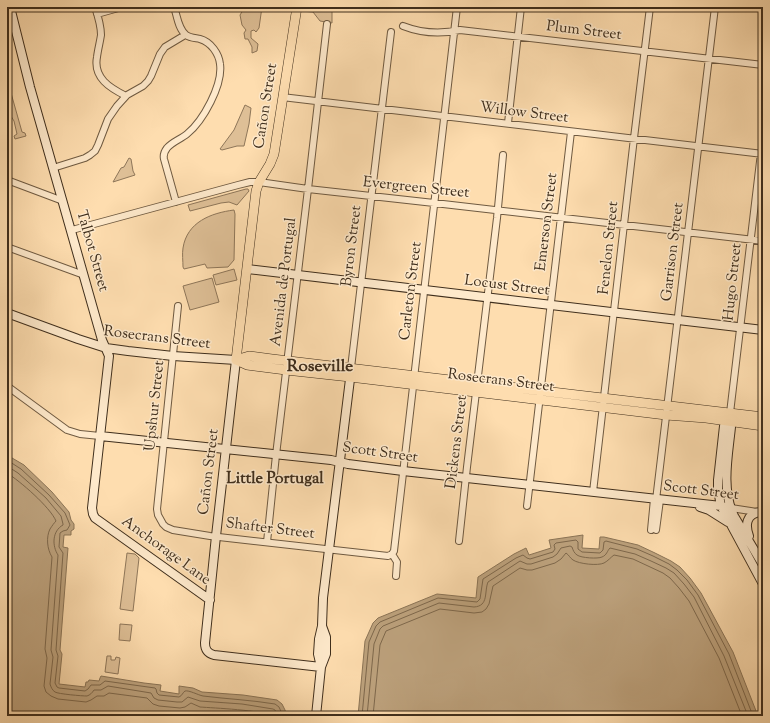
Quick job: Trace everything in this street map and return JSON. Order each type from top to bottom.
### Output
[{"type":"main road","name":"Talbot Street","points":[[10,7],[30,87],[72,230],[102,340],[109,356],[92,508]]},
{"type":"main road","name":"Cañon Street","points":[[210,600],[255,197],[258,182],[270,164],[274,154],[296,7]]},
{"type":"main road","name":"Locust Street","points":[[247,269],[763,330]]},
{"type":"main road","name":"Rosecrans Street","points":[[7,313],[78,340],[106,348],[173,356],[236,360],[247,365],[287,365],[351,372],[729,418],[763,426]]},
{"type":"main road","points":[[316,716],[321,668],[318,654],[318,639],[322,626],[323,601],[351,372]]},
{"type":"main road","name":"Rosecrans Street","points":[[729,418],[763,417]]},
{"type":"main road","points":[[729,418],[724,426],[719,473],[718,487],[721,506],[763,584]]},
{"type":"main road","points":[[729,418],[731,427],[726,472],[728,499],[731,508],[763,565]]},
{"type":"main road","name":"Scott Street","points":[[100,436],[332,460],[403,471],[731,508]]},
{"type":"main road","points":[[690,504],[709,510],[730,524]]},
{"type":"main road","name":"Anchorage Lane","points":[[92,508],[95,518],[210,600],[205,643],[206,649],[210,653],[214,655],[321,668]]},
{"type":"main road","points":[[752,545],[747,529],[748,521],[752,515],[762,512]]},
{"type":"street","points":[[95,7],[100,30],[100,43],[96,58],[98,72],[102,80],[109,87],[126,96]]},
{"type":"street","points":[[97,14],[122,7]]},
{"type":"street","points":[[174,7],[185,35],[203,40],[212,48],[219,60],[221,71],[213,97],[200,120],[186,135],[168,146],[164,154],[164,159],[176,202]]},
{"type":"street","name":"Carleton Street","points":[[396,576],[397,562],[392,554],[394,551],[457,7]]},
{"type":"street","points":[[508,123],[521,7]]},
{"type":"street","name":"Fenelon Street","points":[[593,492],[650,7]]},
{"type":"street","name":"Garrison Street","points":[[653,530],[715,7]]},
{"type":"street","name":"Avenida de Portugal","points":[[267,542],[327,24]]},
{"type":"street","name":"Plum Street","points":[[403,26],[430,32],[449,32],[460,30],[763,65]]},
{"type":"street","name":"Byron Street","points":[[351,372],[390,32]]},
{"type":"street","points":[[53,168],[85,158],[95,151],[108,119],[117,106],[126,96],[143,86],[148,81],[160,54],[165,47],[185,35]]},
{"type":"street","name":"Willow Street","points":[[282,97],[762,154]]},
{"type":"street","name":"Emerson Street","points":[[527,506],[571,132]]},
{"type":"street","name":"Hugo Street","points":[[729,418],[762,154]]},
{"type":"street","name":"Dickens Street","points":[[459,542],[498,210],[503,155]]},
{"type":"street","points":[[7,180],[63,201]]},
{"type":"street","name":"Evergreen Street","points":[[72,230],[244,183],[258,182],[763,242]]},
{"type":"street","points":[[7,247],[84,275]]},
{"type":"street","name":"Upshur Street","points":[[157,509],[178,306]]},
{"type":"street","name":"Scott Street","points":[[7,386],[67,430],[80,434],[100,436]]},
{"type":"street","name":"Scott Street","points":[[731,508],[762,512]]},
{"type":"street","name":"Shafter Street","points":[[157,509],[160,520],[166,527],[173,530],[388,556],[392,554]]},
{"type":"shaded area","points":[[245,7],[262,7],[259,28],[256,32],[254,30],[251,31],[251,38],[258,44],[257,51],[252,53],[252,47],[248,39],[245,39],[244,33],[246,30],[242,25],[240,15]]},
{"type":"shaded area","points":[[302,7],[332,7],[332,23],[320,21],[313,12],[301,11]]},
{"type":"shaded area","points":[[7,87],[11,93],[22,132],[25,133],[26,136],[15,139],[14,136],[17,134],[14,121],[9,113],[7,114]]},
{"type":"shaded area","points":[[245,105],[251,108],[244,146],[237,146],[222,150],[220,149],[234,130]]},
{"type":"shaded area","points":[[129,158],[131,159],[135,175],[113,182],[121,168],[124,167]]},
{"type":"shaded area","points":[[246,189],[249,191],[237,205],[229,202],[221,203],[190,211],[188,205]]},
{"type":"shaded area","points":[[234,210],[234,260],[228,267],[207,268],[205,264],[184,269],[183,248],[185,239],[189,232],[201,220],[209,216]]},
{"type":"shaded area","points":[[234,269],[237,280],[216,285],[213,275]]},
{"type":"shaded area","points":[[212,278],[219,302],[190,310],[183,286]]},
{"type":"shaded area","points":[[127,553],[135,554],[139,558],[133,611],[120,609]]},
{"type":"shaded area","points":[[120,624],[132,625],[130,641],[119,640]]},
{"type":"shaded area","points":[[107,656],[111,656],[111,660],[115,660],[116,657],[120,658],[118,674],[105,672]]},
{"type":"water","points":[[7,455],[24,465],[52,492],[69,512],[71,520],[74,524],[74,529],[71,531],[71,535],[64,535],[63,547],[68,548],[60,650],[62,654],[59,684],[85,687],[86,682],[89,680],[99,681],[101,676],[161,685],[160,691],[179,694],[179,686],[193,688],[202,692],[243,695],[277,700],[282,704],[287,716],[7,716]]},
{"type":"water","points":[[583,535],[582,548],[599,549],[600,537],[604,537],[638,545],[680,567],[701,593],[733,652],[758,716],[358,716],[365,641],[373,623],[378,618],[437,594],[476,598],[478,577],[514,554],[526,548],[529,555],[551,548],[549,540]]},
{"type":"district","name":"Roseville","points":[[320,367]]},
{"type":"district","name":"Little Portugal","points":[[275,479]]}]
